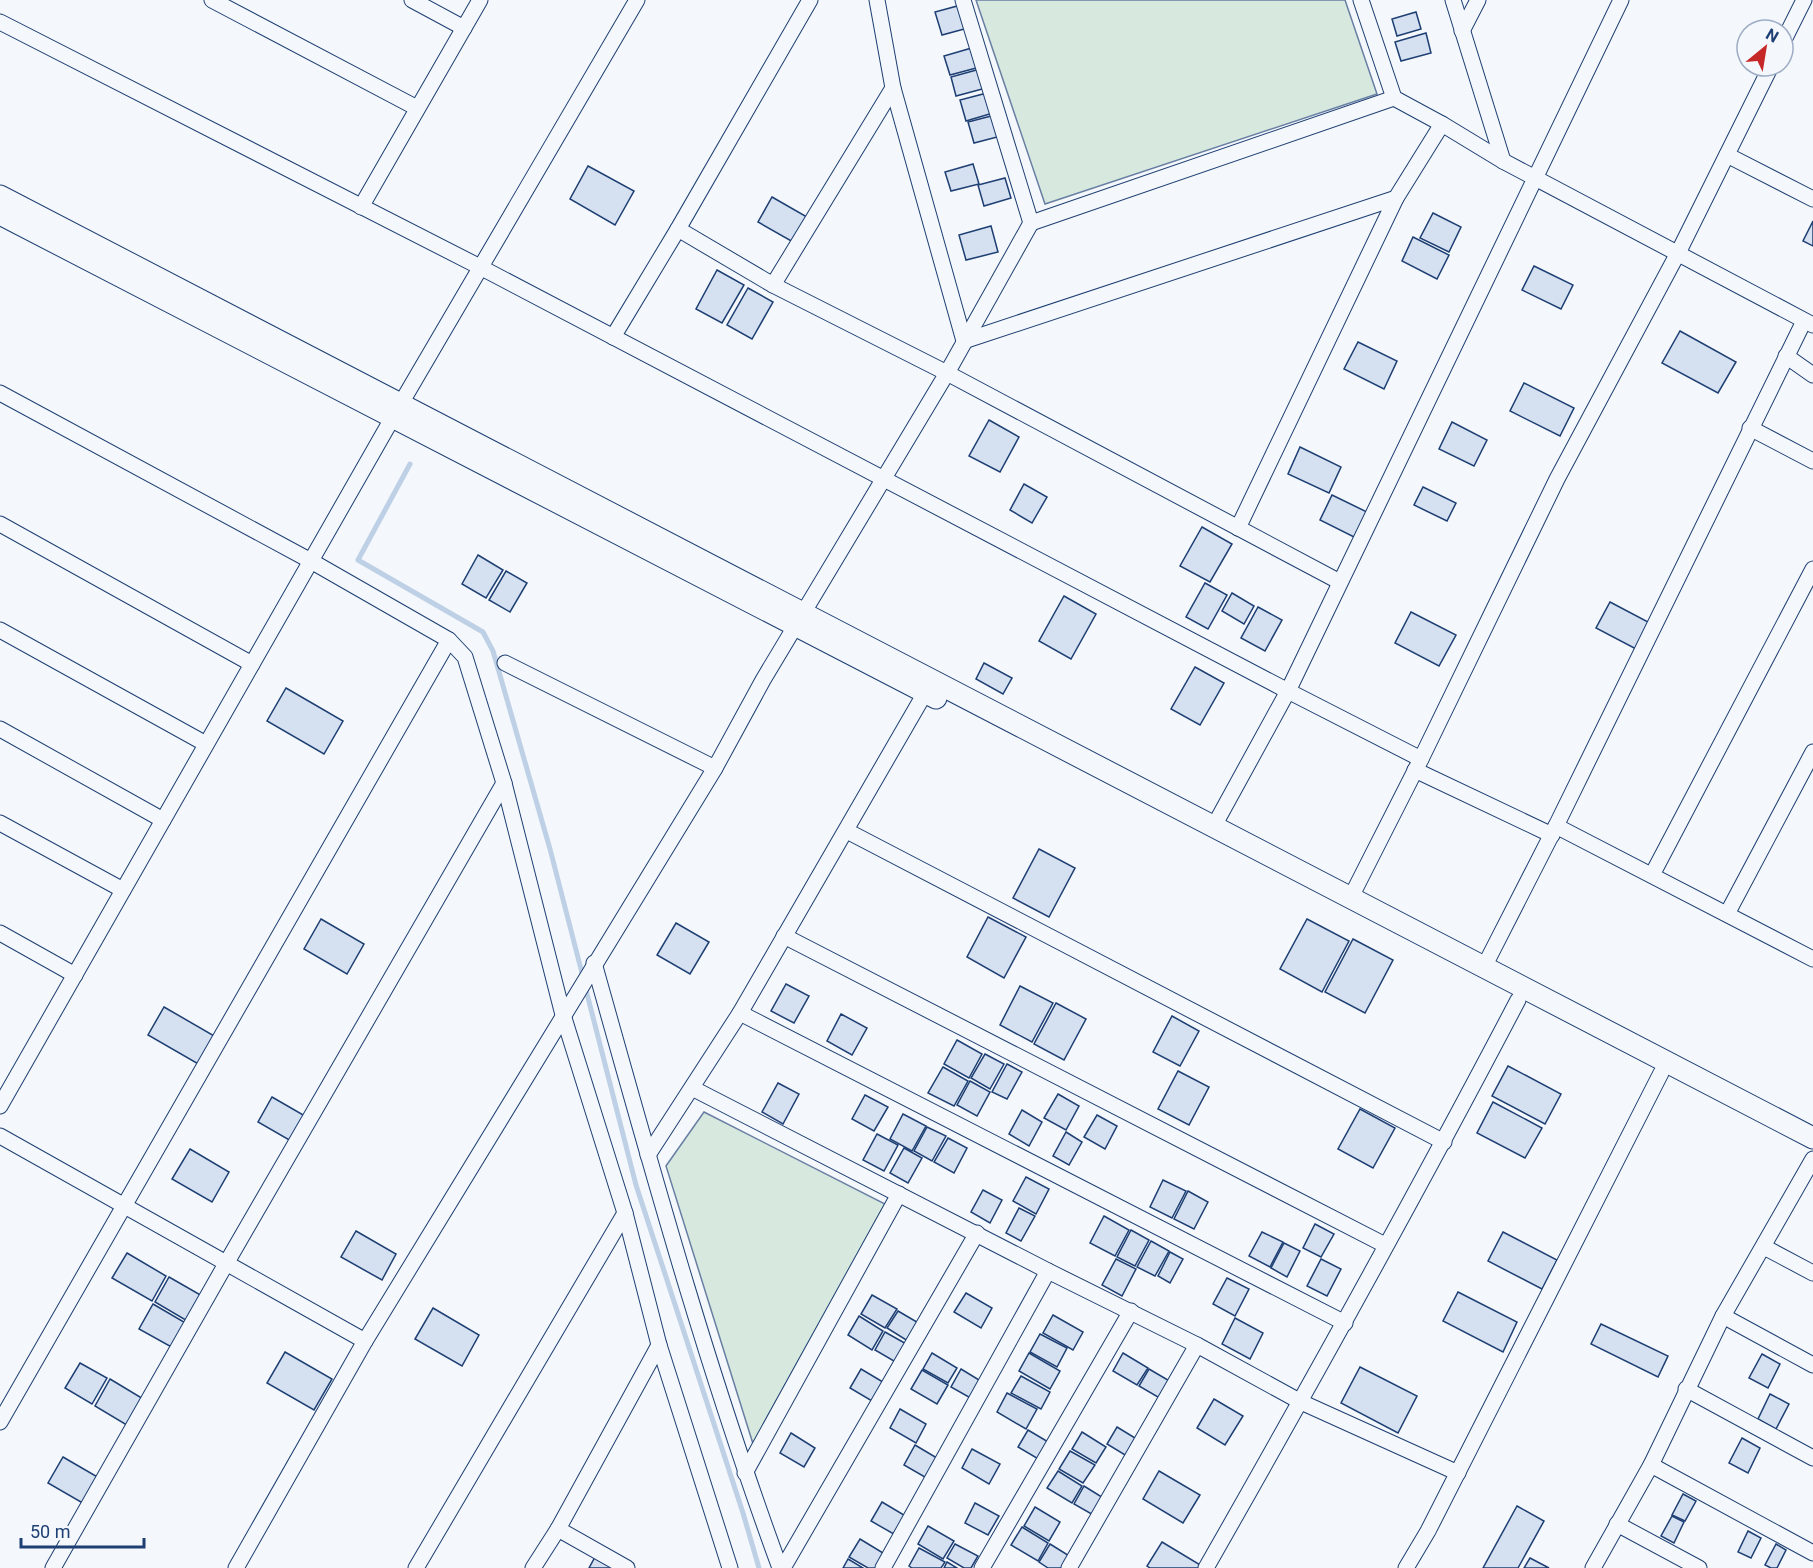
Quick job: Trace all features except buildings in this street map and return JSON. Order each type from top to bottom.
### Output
[{"type":"street","points":[[212,0],[417,108]]},
{"type":"street","points":[[412,0],[464,28]]},
{"type":"street","points":[[361,207],[480,0]]},
{"type":"street","points":[[0,1106],[397,410],[637,0]]},
{"type":"street","points":[[613,337],[810,0]]},
{"type":"street","points":[[877,0],[893,88],[964,341]]},
{"type":"street","points":[[963,0],[1031,224]]},
{"type":"street","points":[[1361,0],[1394,98],[1503,161],[1808,323],[1786,356],[1554,830],[1484,967]]},
{"type":"street","points":[[1453,0],[1503,161]]},
{"type":"street","points":[[1462,31],[1478,0]]},
{"type":"street","points":[[1214,826],[1288,691],[1621,0]]},
{"type":"street","points":[[1795,18],[1804,0]]},
{"type":"street","points":[[0,22],[480,267],[1288,691],[1418,765],[1811,952]]},
{"type":"street","points":[[1351,897],[1557,479],[1678,253],[1765,78]]},
{"type":"street","points":[[773,285],[893,88]]},
{"type":"street","points":[[236,1568],[365,1341],[715,768],[763,680],[947,373],[1031,224],[1394,98]]},
{"type":"street","points":[[1238,528],[1396,198],[1442,124]]},
{"type":"street","points":[[1727,155],[1813,200]]},
{"type":"street","points":[[964,341],[1396,198]]},
{"type":"street","points":[[1,212],[397,410],[800,619],[1214,826],[1813,1138]]},
{"type":"street","points":[[678,229],[773,285],[947,373],[1340,582]]},
{"type":"street","points":[[1786,356],[1813,375]]},
{"type":"street","points":[[0,393],[311,561],[449,640],[465,657],[504,783],[563,1016],[625,1213],[659,1346],[730,1568]]},
{"type":"street","points":[[1750,428],[1813,461]]},
{"type":"street","points":[[0,524],[252,664]]},
{"type":"street","points":[[1652,875],[1813,569]]},
{"type":"street","points":[[800,619],[926,693],[1813,1152]]},
{"type":"street","points":[[0,630],[206,744]]},
{"type":"street","points":[[0,1422],[123,1204],[449,640]]},
{"type":"street","points":[[505,663],[715,768]]},
{"type":"street","points":[[648,1155],[740,1013],[926,693]]},
{"type":"street","points":[[0,729],[163,820]]},
{"type":"street","points":[[1727,914],[1813,752]]},
{"type":"street","points":[[54,1568],[227,1262],[504,783]]},
{"type":"street","points":[[0,823],[123,890]]},
{"type":"street","points":[[847,831],[1444,1142]]},
{"type":"street","points":[[0,933],[75,975]]},
{"type":"street","points":[[784,936],[1385,1245]]},
{"type":"street","points":[[594,963],[648,1155],[745,1473],[782,1568]]},
{"type":"street","points":[[1206,1568],[1346,1323],[1385,1245],[1444,1142],[1518,1000]]},
{"type":"street","points":[[740,1013],[1346,1323]]},
{"type":"street","points":[[1406,1568],[1458,1473],[1661,1073]]},
{"type":"street","points":[[692,1088],[1197,1345],[1301,1402],[1458,1473]]},
{"type":"street","points":[[0,1136],[365,1341]]},
{"type":"street","points":[[1593,1568],[1651,1465],[1723,1316],[1813,1159]]},
{"type":"street","points":[[745,1473],[898,1194]]},
{"type":"street","points":[[416,1568],[625,1213]]},
{"type":"street","points":[[782,1568],[977,1233]]},
{"type":"street","points":[[1764,1247],[1813,1273]]},
{"type":"street","points":[[884,1568],[1048,1271]]},
{"type":"street","points":[[982,1568],[1131,1311]]},
{"type":"street","points":[[1723,1316],[1813,1365]]},
{"type":"street","points":[[1069,1568],[1197,1345]]},
{"type":"street","points":[[533,1568],[558,1528],[659,1346]]},
{"type":"street","points":[[1686,1389],[1813,1458]]},
{"type":"street","points":[[1651,1465],[1813,1552]]},
{"type":"street","points":[[1617,1524],[1699,1568]]},
{"type":"street","points":[[558,1528],[627,1568]]},
{"type":"shaded area","points":[[976,0],[1345,0],[1377,94],[1045,204]]},
{"type":"shaded area","points":[[704,1112],[885,1204],[754,1447],[666,1166]]},
{"type":"waterway","points":[[410,464],[358,560],[483,632],[493,651],[550,849],[583,977]]},
{"type":"waterway","points":[[585,986],[636,1185],[759,1568]]}]
